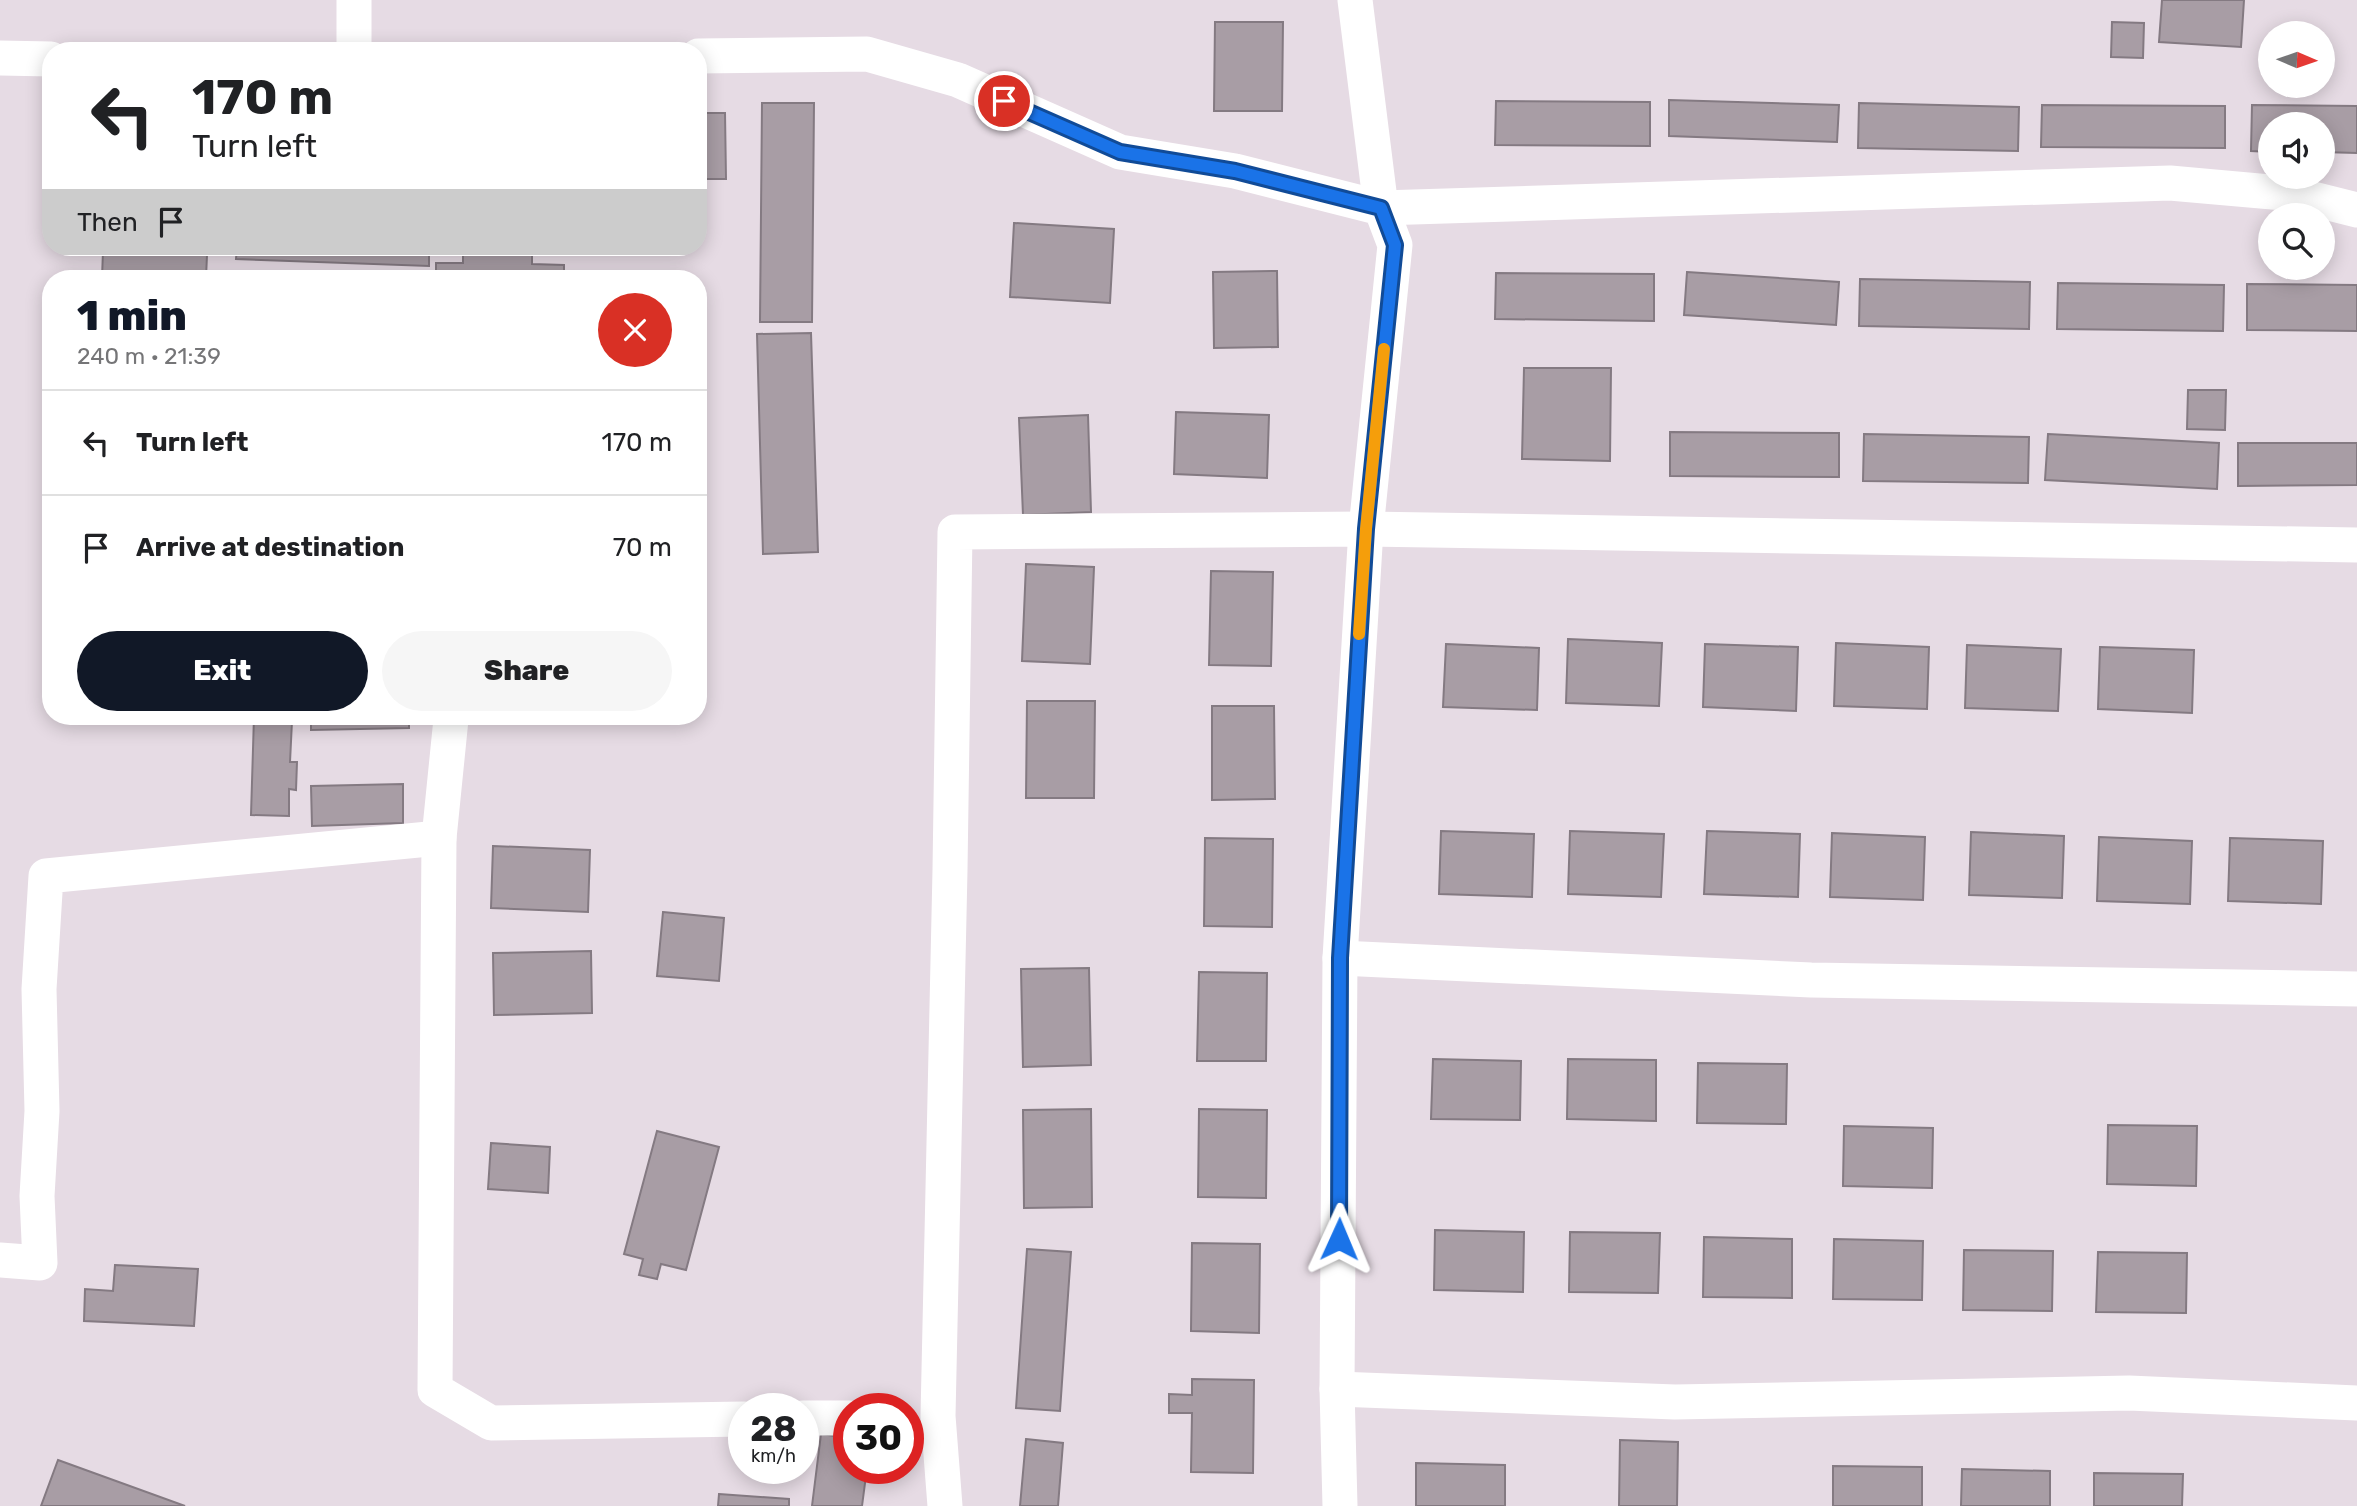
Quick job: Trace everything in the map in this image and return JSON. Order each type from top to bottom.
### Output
[{"type":"street","points":[[354,0],[354,42]]},
{"type":"street","points":[[1340,1506],[1337,1389],[1340,958],[1366,529],[1395,245],[1381,208],[1355,0]]},
{"type":"street","points":[[707,56],[867,54],[958,80],[1120,152],[1235,171],[1381,208],[2170,183],[2293,194],[2357,210]]},
{"type":"street","points":[[0,58],[42,59]]},
{"type":"street","points":[[924,1397],[950,884],[955,532],[1366,529],[2357,545]]},
{"type":"street","points":[[450,725],[439,838],[435,1390],[491,1423],[728,1419]]},
{"type":"street","points":[[0,1260],[40,1263],[37,1196],[42,1111],[39,989],[46,876],[439,838]]},
{"type":"street","points":[[1340,958],[1811,980],[2357,989]]},
{"type":"street","points":[[1337,1389],[1675,1402],[2129,1393],[2357,1403]]},
{"type":"street","points":[[924,1421],[945,1506]]},
{"type":"building","points":[[2162,0],[2244,0],[2241,47],[2159,42]]},
{"type":"building","points":[[1215,22],[1283,22],[1282,111],[1214,111]]},
{"type":"building","points":[[2112,22],[2144,23],[2143,58],[2111,57]]},
{"type":"building","points":[[1669,100],[1839,105],[1837,142],[1669,136]]},
{"type":"building","points":[[1496,101],[1650,102],[1650,146],[1495,145]]},
{"type":"building","points":[[762,103],[814,103],[812,322],[760,322]]},
{"type":"building","points":[[1859,103],[2019,107],[2018,151],[1858,148]]},
{"type":"building","points":[[2042,105],[2225,106],[2225,148],[2041,147]]},
{"type":"building","points":[[2252,105],[2357,106],[2357,153],[2335,152],[2335,112],[2258,112],[2258,151],[2251,151]]},
{"type":"building","points":[[707,113],[725,113],[726,179],[707,179]]},
{"type":"building","points":[[1014,223],[1114,229],[1110,303],[1010,297]]},
{"type":"building","points":[[103,256],[207,256],[206,270],[102,270]]},
{"type":"building","points":[[236,256],[429,256],[429,266],[236,259]]},
{"type":"building","points":[[463,256],[532,256],[532,264],[564,265],[564,270],[436,270],[436,263],[463,263]]},
{"type":"building","points":[[1277,271],[1278,347],[1214,348],[1213,272]]},
{"type":"building","points":[[1687,272],[1839,282],[1836,325],[1684,315]]},
{"type":"building","points":[[1496,273],[1654,274],[1654,321],[1495,319]]},
{"type":"building","points":[[1860,279],[2030,282],[2029,329],[1859,326]]},
{"type":"building","points":[[2058,283],[2224,285],[2223,331],[2057,329]]},
{"type":"building","points":[[2247,284],[2357,285],[2357,331],[2247,330]]},
{"type":"building","points":[[811,333],[818,552],[763,554],[757,334]]},
{"type":"building","points":[[1524,368],[1611,368],[1610,461],[1522,459]]},
{"type":"building","points":[[2188,390],[2226,390],[2225,430],[2187,429]]},
{"type":"building","points":[[1176,412],[1269,415],[1267,478],[1174,474]]},
{"type":"building","points":[[1088,415],[1091,512],[1023,515],[1019,418]]},
{"type":"building","points":[[1670,432],[1839,433],[1839,477],[1670,476]]},
{"type":"building","points":[[1864,434],[2029,437],[2028,483],[1863,481]]},
{"type":"building","points":[[2048,434],[2219,443],[2217,489],[2045,480]]},
{"type":"building","points":[[2238,443],[2357,443],[2357,485],[2238,486]]},
{"type":"building","points":[[1026,564],[1094,567],[1090,664],[1022,661]]},
{"type":"building","points":[[1211,571],[1273,572],[1271,666],[1209,665]]},
{"type":"building","points":[[1568,639],[1662,643],[1659,706],[1566,703]]},
{"type":"building","points":[[1836,643],[1929,647],[1927,709],[1834,706]]},
{"type":"building","points":[[1446,644],[1539,648],[1537,710],[1443,707]]},
{"type":"building","points":[[1705,644],[1798,647],[1796,711],[1703,707]]},
{"type":"building","points":[[1967,645],[2061,649],[2058,711],[1965,708]]},
{"type":"building","points":[[2100,647],[2194,650],[2192,713],[2098,709]]},
{"type":"building","points":[[1027,701],[1095,701],[1094,798],[1026,798]]},
{"type":"building","points":[[1212,706],[1274,706],[1275,799],[1212,800]]},
{"type":"building","points":[[254,725],[292,725],[290,762],[297,762],[296,790],[289,789],[289,816],[251,815]]},
{"type":"building","points":[[311,725],[409,725],[409,728],[311,730]]},
{"type":"building","points":[[403,784],[403,823],[312,826],[311,786]]},
{"type":"building","points":[[1441,831],[1534,834],[1532,897],[1439,894]]},
{"type":"building","points":[[1570,831],[1664,834],[1661,897],[1568,894]]},
{"type":"building","points":[[1707,831],[1800,834],[1798,897],[1704,894]]},
{"type":"building","points":[[1971,832],[2064,836],[2062,898],[1969,895]]},
{"type":"building","points":[[1832,833],[1925,837],[1923,900],[1830,897]]},
{"type":"building","points":[[2099,837],[2192,841],[2190,904],[2097,901]]},
{"type":"building","points":[[1205,838],[1273,839],[1272,927],[1204,926]]},
{"type":"building","points":[[2230,838],[2323,841],[2321,904],[2228,901]]},
{"type":"building","points":[[493,846],[590,850],[588,912],[491,908]]},
{"type":"building","points":[[663,912],[724,918],[719,981],[657,976]]},
{"type":"building","points":[[591,951],[592,1013],[494,1015],[493,953]]},
{"type":"building","points":[[1089,968],[1091,1065],[1023,1067],[1021,969]]},
{"type":"building","points":[[1199,972],[1267,973],[1266,1061],[1197,1061]]},
{"type":"building","points":[[1433,1059],[1521,1061],[1520,1120],[1431,1119]]},
{"type":"building","points":[[1568,1059],[1656,1060],[1656,1121],[1567,1119]]},
{"type":"building","points":[[1698,1063],[1787,1064],[1786,1124],[1697,1123]]},
{"type":"building","points":[[1091,1109],[1092,1207],[1024,1208],[1023,1110]]},
{"type":"building","points":[[1199,1109],[1267,1110],[1266,1198],[1198,1197]]},
{"type":"building","points":[[2108,1125],[2197,1126],[2196,1186],[2107,1184]]},
{"type":"building","points":[[1844,1126],[1933,1128],[1932,1188],[1843,1186]]},
{"type":"building","points":[[657,1131],[719,1147],[686,1270],[661,1264],[657,1279],[639,1275],[643,1259],[624,1254]]},
{"type":"building","points":[[491,1143],[550,1147],[548,1193],[488,1189]]},
{"type":"building","points":[[1435,1230],[1524,1232],[1523,1292],[1434,1290]]},
{"type":"building","points":[[1570,1232],[1660,1233],[1658,1293],[1569,1292]]},
{"type":"building","points":[[1704,1237],[1792,1239],[1792,1298],[1703,1297]]},
{"type":"building","points":[[1834,1239],[1923,1241],[1922,1300],[1833,1299]]},
{"type":"building","points":[[1192,1243],[1260,1244],[1259,1333],[1191,1331]]},
{"type":"building","points":[[1027,1249],[1071,1252],[1060,1411],[1016,1408]]},
{"type":"building","points":[[1964,1250],[2053,1251],[2052,1311],[1963,1310]]},
{"type":"building","points":[[2098,1252],[2187,1253],[2186,1313],[2096,1312]]},
{"type":"building","points":[[115,1265],[198,1269],[194,1326],[84,1321],[85,1289],[113,1291]]},
{"type":"building","points":[[1192,1379],[1254,1380],[1253,1473],[1191,1472],[1192,1413],[1169,1413],[1169,1394],[1192,1395]]},
{"type":"building","points":[[821,1434],[833,1436],[833,1484],[865,1484],[862,1506],[812,1506],[815,1484],[819,1484]]},
{"type":"building","points":[[1026,1439],[1063,1443],[1058,1506],[1020,1506]]},
{"type":"building","points":[[1620,1440],[1678,1442],[1677,1506],[1619,1506]]},
{"type":"building","points":[[58,1460],[185,1506],[41,1506]]},
{"type":"building","points":[[1416,1463],[1505,1465],[1505,1506],[1416,1506]]},
{"type":"building","points":[[1833,1466],[1922,1467],[1922,1506],[1833,1506]]},
{"type":"building","points":[[1962,1469],[2050,1471],[2050,1506],[1961,1506]]},
{"type":"building","points":[[2094,1473],[2183,1474],[2182,1506],[2094,1506]]},
{"type":"building","points":[[719,1494],[789,1499],[789,1506],[718,1506]]},
{"type":"slow traffic","points":[[1359,634],[1366,529],[1384,349]]},
{"type":"route","points":[[1004,101],[1120,152],[1235,171],[1381,208],[1395,245],[1366,529],[1340,958],[1339,1239]]}]
